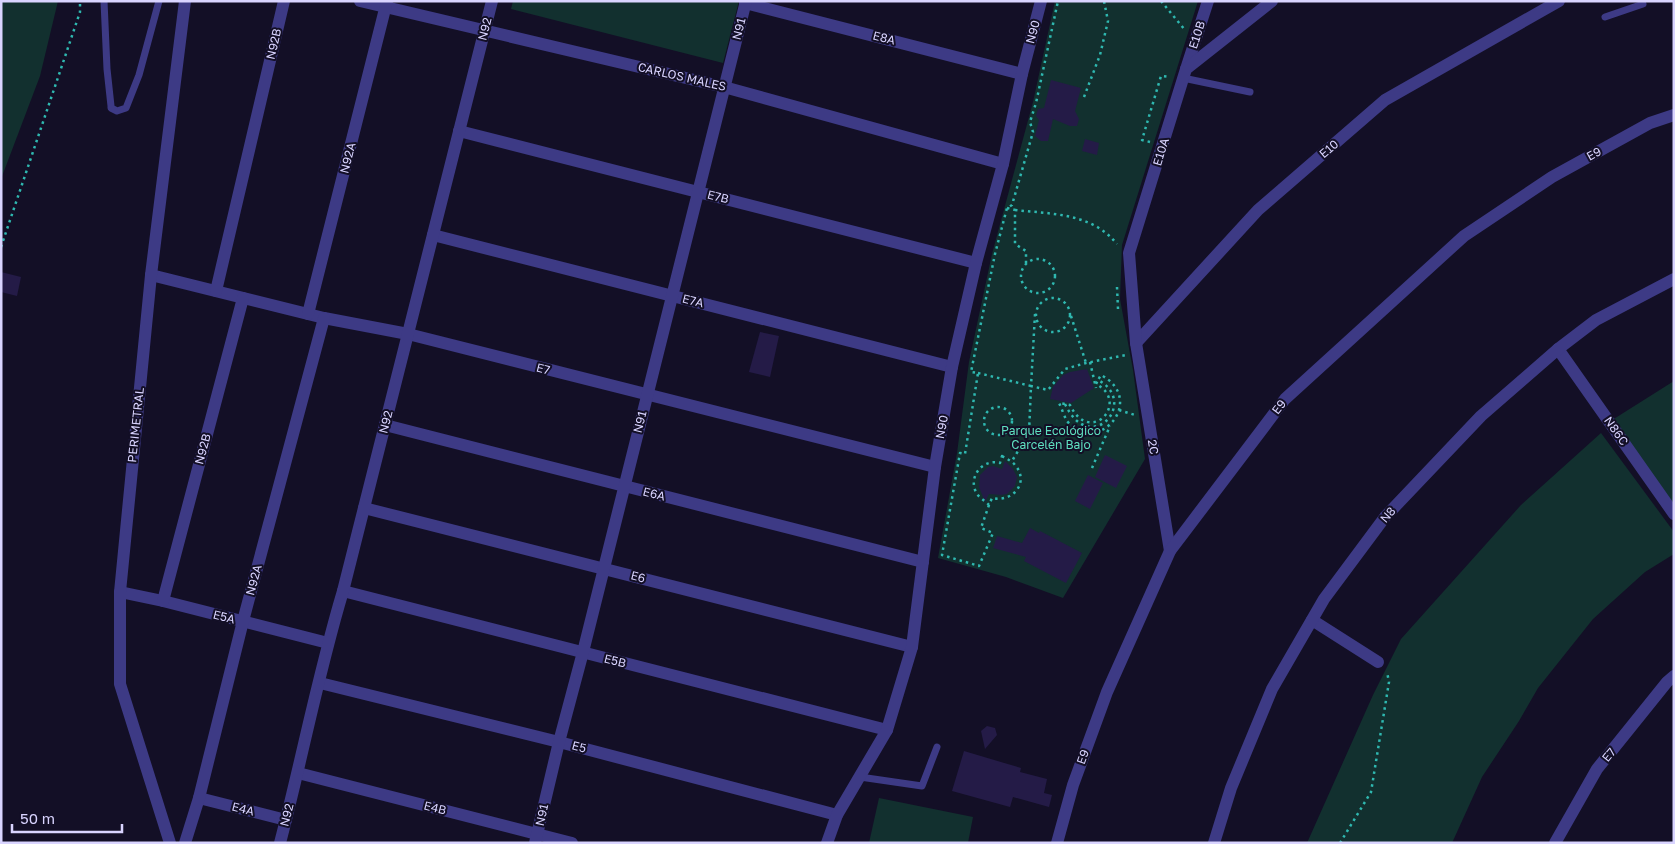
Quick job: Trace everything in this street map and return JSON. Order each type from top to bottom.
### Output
[{"type":"street","name":"PERIMETRAL","points":[[170,843],[120,684],[120,592],[151,275],[185,1]]},
{"type":"street","name":"N92B","points":[[216,291],[284,1]]},
{"type":"street","name":"CARLOS MALES","points":[[360,1],[386,4],[484,31],[724,87],[1002,164]]},
{"type":"street","name":"N92","points":[[280,843],[320,683],[328,643],[343,592],[492,1]]},
{"type":"street","name":"N90","points":[[827,843],[837,814],[888,730],[912,647],[935,467],[952,367],[1022,74],[1042,1]]},
{"type":"street","name":"E10B","points":[[1184,73],[1208,1]]},
{"type":"street","points":[[1184,73],[1272,1]]},
{"type":"street","name":"E10","points":[[1136,343],[1258,210],[1385,100],[1559,1]]},
{"type":"street","name":"E8A","points":[[745,2],[1022,74]]},
{"type":"street","name":"N91","points":[[536,838],[745,2]]},
{"type":"street","name":"N92A","points":[[308,314],[386,4]]},
{"type":"street","name":"E10A","points":[[1136,343],[1129,253],[1144,210],[1184,73]]},
{"type":"street","name":"E9","points":[[1057,843],[1074,785],[1107,692],[1170,551],[1285,399],[1464,236],[1552,177],[1650,123],[1674,115]]},
{"type":"street","name":"E7B","points":[[459,131],[976,263]]},
{"type":"street","name":"E7A","points":[[433,235],[952,367]]},
{"type":"street","name":"E7","points":[[151,275],[324,318],[408,334],[935,467]]},
{"type":"street","name":"N8","points":[[1214,843],[1231,788],[1272,689],[1324,599],[1385,516],[1480,416],[1558,349],[1596,320],[1674,279]]},
{"type":"street","name":"N92B","points":[[163,601],[243,298]]},
{"type":"street","name":"N92A","points":[[185,843],[199,798],[243,621],[324,318]]},
{"type":"street","name":"2C","points":[[1136,343],[1170,551]]},
{"type":"street","name":"N86C","points":[[1558,349],[1674,514]]},
{"type":"street","name":"E6A","points":[[385,425],[923,562]]},
{"type":"street","name":"E6","points":[[364,508],[912,647]]},
{"type":"street","name":"E5A","points":[[120,592],[328,643]]},
{"type":"street","name":"E5B","points":[[343,592],[888,730]]},
{"type":"street","points":[[1312,620],[1378,662]]},
{"type":"street","name":"E7","points":[[1555,843],[1597,769],[1667,682],[1674,676]]},
{"type":"street","name":"E5","points":[[320,683],[559,742],[837,814]]},
{"type":"street","name":"E4B","points":[[298,773],[536,838],[572,843]]},
{"type":"street","name":"E4A","points":[[199,798],[286,820]]},
{"type":"lane","points":[[104,1],[107,70],[111,108],[117,111],[126,108],[139,76],[159,1]]},
{"type":"lane","points":[[1604,17],[1645,2]]},
{"type":"lane","points":[[1184,73],[1250,92]]},
{"type":"lane","points":[[860,777],[922,786],[937,746]]},
{"type":"path","points":[[1,247],[80,12],[80,1]]},
{"type":"path","points":[[1058,1],[1036,103],[1030,122],[1033,132],[1012,205],[1007,208],[995,254],[971,372],[1048,390],[1065,369],[1127,355]]},
{"type":"path","points":[[1084,97],[1100,55],[1108,21],[1104,1]]},
{"type":"path","points":[[1161,1],[1186,31]]},
{"type":"path","points":[[1007,208],[1077,217],[1105,232],[1118,245]]},
{"type":"path","points":[[1015,210],[1015,244],[1026,251],[1026,263],[1020,274],[1024,286],[1033,293],[1045,292],[1054,283],[1055,271],[1048,261],[1036,258],[1026,263]]},
{"type":"path","points":[[1012,462],[1029,433],[1035,314],[1040,303],[1051,298],[1063,301],[1067,305],[1086,363]]},
{"type":"path","points":[[1035,314],[1038,326],[1043,330],[1054,333],[1060,331],[1069,323],[1070,311]]},
{"type":"path","points":[[1090,362],[1096,388]]},
{"type":"path","points":[[978,373],[965,454],[960,453],[942,556],[979,566],[993,533],[981,528],[992,498],[1008,498],[1019,488],[1021,481],[1017,467],[1002,456],[1000,463],[986,463],[976,473],[974,488],[989,505]]},
{"type":"path","points":[[1092,468],[1119,410],[1119,396],[1115,387],[1108,379],[1101,375],[1098,380],[1111,390],[1114,406],[1112,414],[1107,421],[1100,425],[1084,426],[1076,422],[1065,404],[1059,404],[1066,419],[1073,427],[1082,431],[1092,433],[1111,425]]},
{"type":"path","points":[[1001,408],[1010,414],[1012,424],[1006,432],[996,434],[987,428],[985,418],[991,410],[1001,408]]},
{"type":"path","points":[[1119,410],[1136,416]]},
{"type":"path","points":[[1340,843],[1371,792],[1389,682],[1386,668],[1378,662]]},
{"type":"green space","points":[[1,1],[58,1],[40,76],[1,179]]},
{"type":"green space","points":[[513,1],[739,1],[723,63],[511,9]]},
{"type":"green space","name":"Parque Ecológico Carcelén Bajo","points":[[1055,1],[1198,1],[1122,245],[1120,299],[1133,370],[1145,459],[1063,598],[1006,577],[938,558],[957,453],[969,362],[992,254],[1033,102]]},
{"type":"green space","points":[[1674,381],[1674,514],[1609,422]]},
{"type":"green space","points":[[1601,433],[1674,532],[1674,554],[1645,572],[1593,619],[1538,688],[1482,777],[1452,843],[1307,843],[1373,695],[1401,639],[1521,505]]},
{"type":"green space","points":[[879,798],[973,817],[968,843],[869,843]]},
{"type":"building","points":[[1051,80],[1081,88],[1075,111],[1079,119],[1077,126],[1070,126],[1053,119],[1048,141],[1041,141],[1035,136],[1039,120],[1036,116],[1038,109],[1044,108]]},
{"type":"building","points":[[1085,139],[1099,143],[1097,155],[1082,151]]},
{"type":"building","points":[[1,272],[21,277],[17,296],[1,292]]},
{"type":"building","points":[[760,332],[779,336],[770,377],[749,372]]},
{"type":"building","points":[[1087,369],[1094,388],[1071,403],[1050,399],[1053,387],[1063,375]]},
{"type":"building","points":[[1105,455],[1127,466],[1116,488],[1095,477]]},
{"type":"building","points":[[1005,461],[1013,469],[1017,477],[1015,486],[1007,494],[989,494],[985,502],[979,487],[980,475],[988,467],[993,466],[1002,469]]},
{"type":"building","points":[[1088,475],[1103,483],[1090,509],[1075,501]]},
{"type":"building","points":[[1030,528],[1039,533],[1040,531],[1082,553],[1066,583],[1024,561],[1026,557],[993,548],[997,536],[1022,543]]},
{"type":"building","points":[[987,726],[995,728],[997,735],[985,749],[981,731]]},
{"type":"building","points":[[964,751],[1021,768],[1020,772],[1047,779],[1044,793],[1052,795],[1049,807],[1013,797],[1010,807],[952,791]]}]
